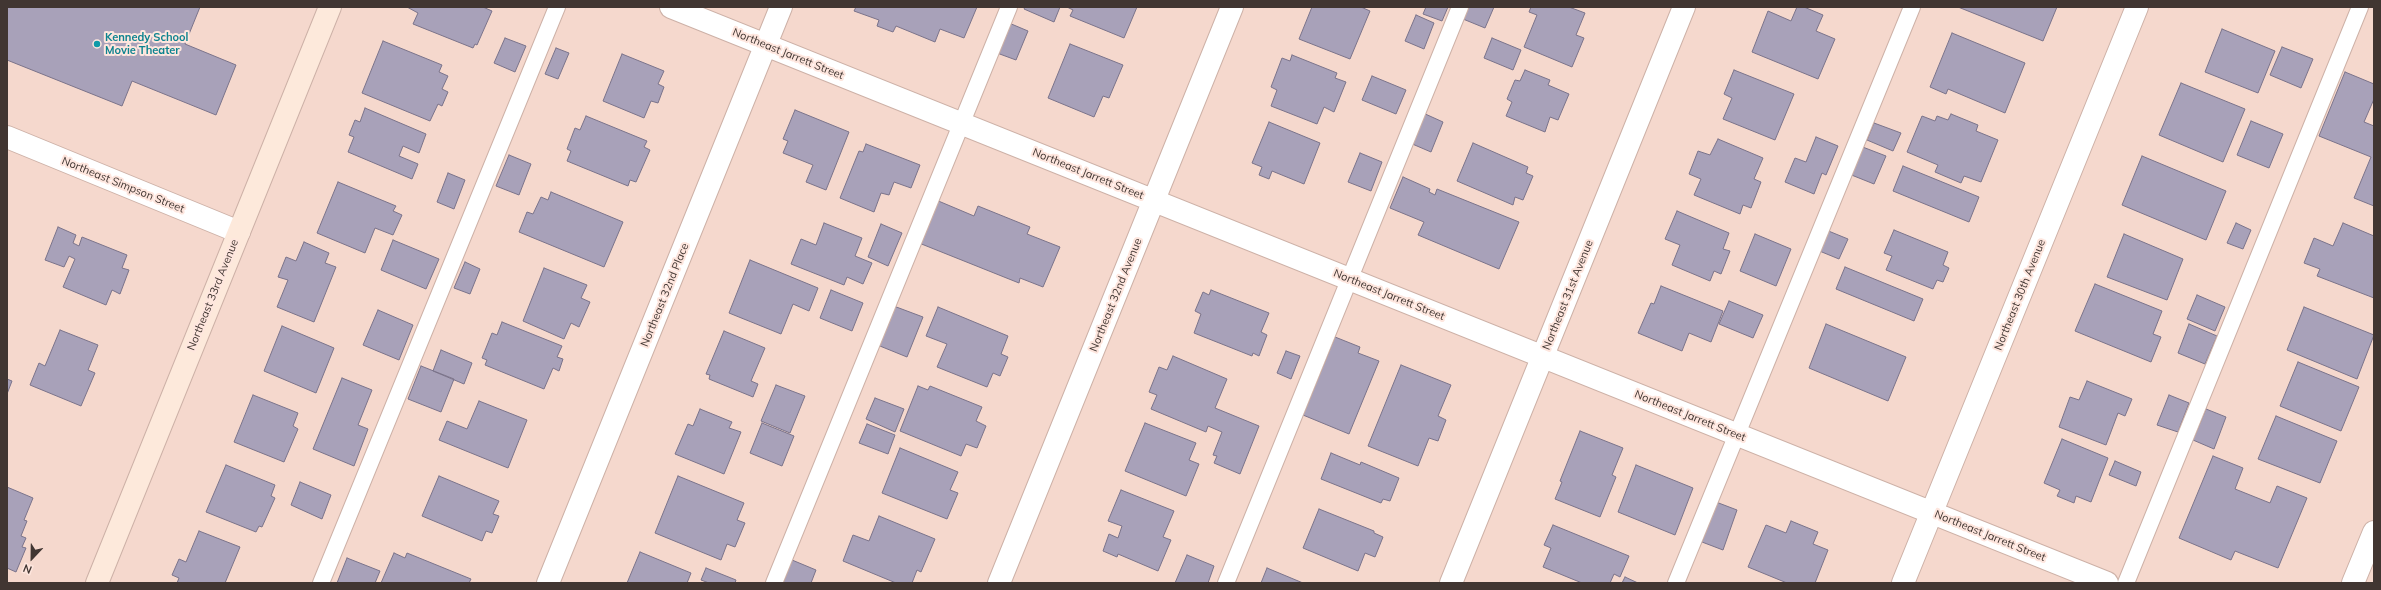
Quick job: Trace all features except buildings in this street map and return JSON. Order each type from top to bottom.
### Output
[{"type":"main road","name":"Northeast 33rd Avenue","points":[[97,583],[330,7]]},
{"type":"street","name":"Northeast Jarrett Street","points":[[671,7],[2107,583]]},
{"type":"street","name":"Northeast 32nd Place","points":[[548,583],[781,7]]},
{"type":"street","name":"Northeast 32nd Avenue","points":[[999,583],[1232,7]]},
{"type":"street","name":"Northeast 31st Avenue","points":[[1451,583],[1684,7]]},
{"type":"street","name":"Northeast 30th Avenue","points":[[1903,583],[2138,7]]},
{"type":"street","name":"Northeast Simpson Street","points":[[7,138],[238,232]]},
{"type":"street","points":[[2353,583],[2374,532]]},
{"type":"lane","points":[[321,583],[556,7]]},
{"type":"lane","points":[[774,583],[1010,7]]},
{"type":"lane","points":[[1226,583],[1460,7]]},
{"type":"lane","points":[[1676,583],[1912,7]]},
{"type":"lane","points":[[2126,583],[2360,7]]},
{"type":"place","name":"Kennedy School Movie Theater","points":[[97,44]]}]
